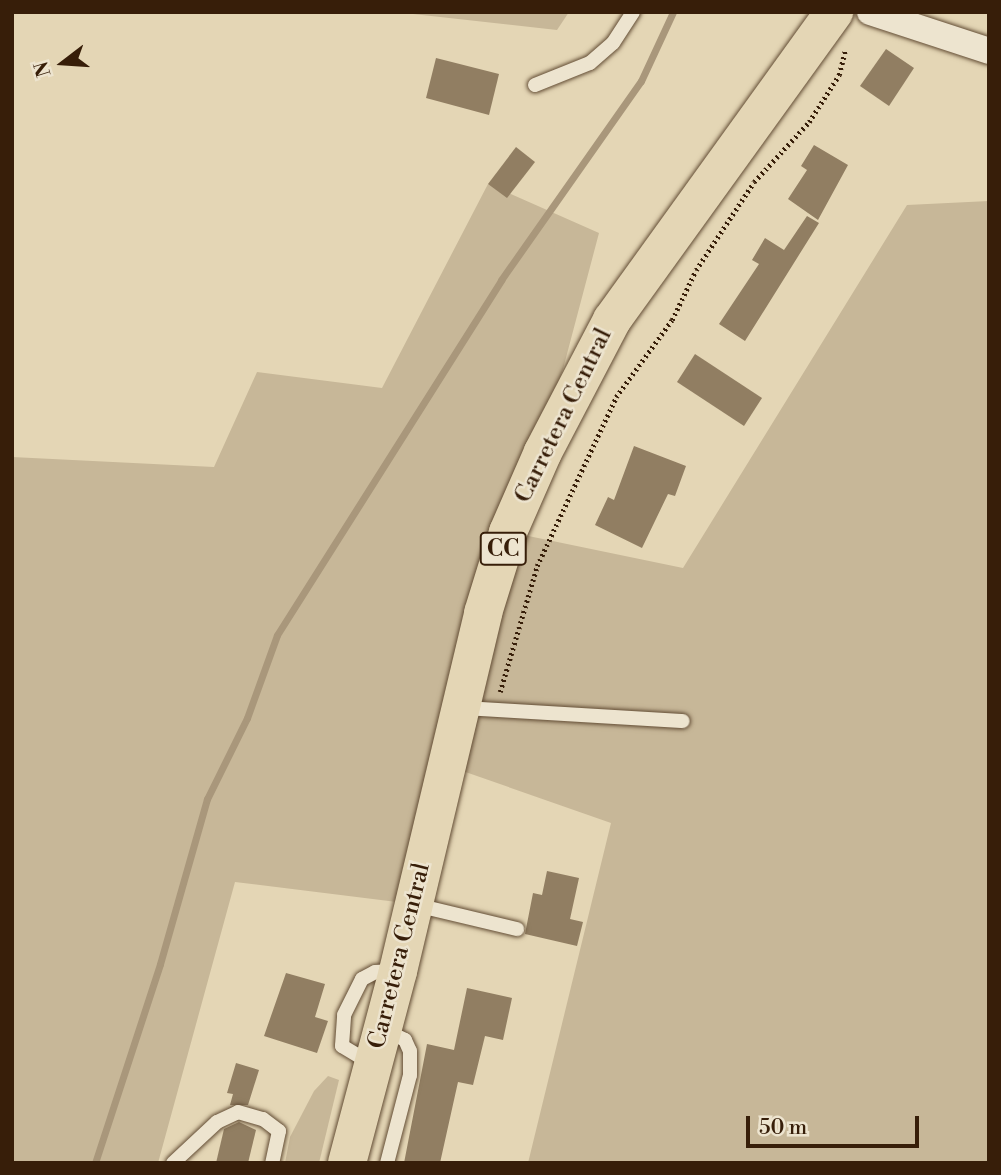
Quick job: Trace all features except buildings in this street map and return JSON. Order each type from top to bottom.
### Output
[{"type":"highway","name":"Carretera Central","points":[[347,1163],[398,971],[483,613],[508,532],[612,320],[840,25]]},
{"type":"street","points":[[870,12],[989,51]]},
{"type":"lane","points":[[535,85],[590,63],[613,43],[633,12]]},
{"type":"lane","points":[[463,705],[683,722]]},
{"type":"lane","points":[[413,904],[517,929]]},
{"type":"lane","points":[[378,1047],[405,1040],[410,1051],[410,1075],[387,1163]]},
{"type":"lane","points":[[173,1163],[216,1122],[238,1112],[263,1119],[279,1131],[272,1163]]},
{"type":"path","points":[[463,705],[490,702],[507,682],[537,566],[616,397],[672,320],[703,260],[754,182],[815,113],[839,75],[840,25]]},
{"type":"shaded area","points":[[395,12],[569,12],[557,30]]},
{"type":"shaded area","points":[[488,184],[599,233],[563,369],[509,532],[683,568],[907,205],[989,201],[989,1163],[528,1163],[611,823],[454,768],[413,904],[235,882],[158,1163],[12,1163],[12,457],[214,467],[257,372],[382,388]]},
{"type":"shaded area","points":[[328,1076],[339,1080],[319,1163],[285,1163],[290,1137],[314,1091]]},
{"type":"waterway","points":[[95,1163],[160,964],[207,799],[247,718],[277,635],[501,280],[641,81],[673,12]]}]
